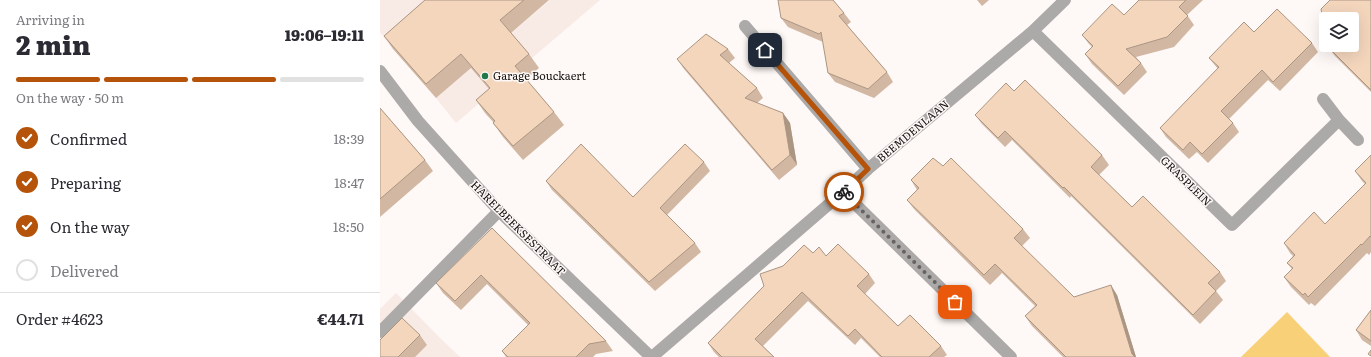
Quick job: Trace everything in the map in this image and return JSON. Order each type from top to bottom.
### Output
[{"type":"street","name":"BEEMDENLAAN","points":[[651,357],[868,169],[1033,30],[1065,0]]},
{"type":"street","points":[[745,26],[868,169]]},
{"type":"street","name":"GRASPLEIN","points":[[1033,30],[1232,226],[1339,120]]},
{"type":"street","name":"HARELBEEKSESTRAAT","points":[[380,71],[418,121],[499,212],[651,357]]},
{"type":"street","points":[[1323,99],[1339,120],[1358,140]]},
{"type":"street","points":[[843,192],[1012,357]]},
{"type":"street","points":[[380,332],[499,212]]},
{"type":"shaded area","points":[[380,0],[490,0],[424,22],[393,49],[380,32]]},
{"type":"shaded area","name":"Garage Bouckaert","points":[[550,0],[600,0],[456,123],[436,98]]},
{"type":"shaded area","points":[[396,293],[460,357],[380,357],[380,309]]},
{"type":"shaded area","points":[[1287,312],[1330,357],[1241,357]]},
{"type":"building","points":[[425,0],[524,0],[500,20],[529,54],[515,66],[554,112],[513,146],[493,123],[495,121],[476,100],[490,88],[461,54],[426,84],[384,36]]},
{"type":"building","points":[[778,0],[833,0],[844,13],[839,16],[887,72],[868,89],[828,73],[821,32],[819,34],[781,18]]},
{"type":"building","points":[[1139,0],[1186,0],[1179,7],[1188,16],[1167,37],[1126,49],[1141,63],[1118,86],[1085,54],[1093,46],[1082,35],[1112,4],[1124,15]]},
{"type":"building","points":[[1330,0],[1371,0],[1371,90],[1333,52],[1359,52],[1359,12],[1322,12],[1321,9]]},
{"type":"building","points":[[1277,9],[1312,43],[1273,82],[1262,70],[1221,111],[1233,123],[1202,154],[1190,142],[1183,150],[1160,128],[1219,67],[1209,58],[1244,22],[1254,32]]},
{"type":"building","points":[[706,34],[728,49],[720,55],[757,88],[745,98],[783,113],[790,155],[772,170],[677,59]]},
{"type":"building","points":[[1025,80],[1102,155],[1091,167],[1132,207],[1143,196],[1220,272],[1208,283],[1216,291],[1193,315],[1064,187],[1063,188],[1005,131],[998,138],[975,115],[1006,83],[1014,91]]},
{"type":"building","points":[[380,108],[425,160],[380,199]]},
{"type":"building","points":[[581,144],[633,197],[685,144],[704,162],[660,208],[695,243],[649,282],[546,181]]},
{"type":"building","points":[[1371,155],[1371,237],[1370,236],[1362,245],[1361,244],[1308,297],[1305,293],[1303,295],[1284,277],[1293,268],[1287,263],[1295,255],[1284,243],[1314,212],[1325,224],[1366,183],[1355,171]]},
{"type":"building","points":[[933,158],[943,166],[951,158],[1023,229],[1014,238],[1074,297],[1111,285],[1132,354],[1135,357],[1066,357],[1025,316],[1037,305],[995,264],[984,275],[907,200],[919,188],[911,180]]},
{"type":"building","points":[[492,228],[606,341],[589,344],[576,357],[508,357],[502,351],[530,323],[481,275],[455,301],[436,283]]},
{"type":"building","points":[[838,244],[869,274],[857,286],[898,326],[910,315],[941,346],[929,357],[882,357],[855,329],[848,336],[802,292],[755,339],[774,357],[722,357],[708,343],[764,286],[760,274],[783,266],[804,245],[813,253],[819,247],[826,256]]},
{"type":"building","points":[[1371,310],[1371,341],[1356,330]]},
{"type":"building","points":[[402,318],[420,335],[398,357],[380,357],[380,340]]},
{"type":"way so far","points":[[844,192],[955,302]]},
{"type":"place","name":"Garage Bouckaert","points":[[485,76]]},
{"type":"route","points":[[765,50],[868,169],[844,192]]}]
